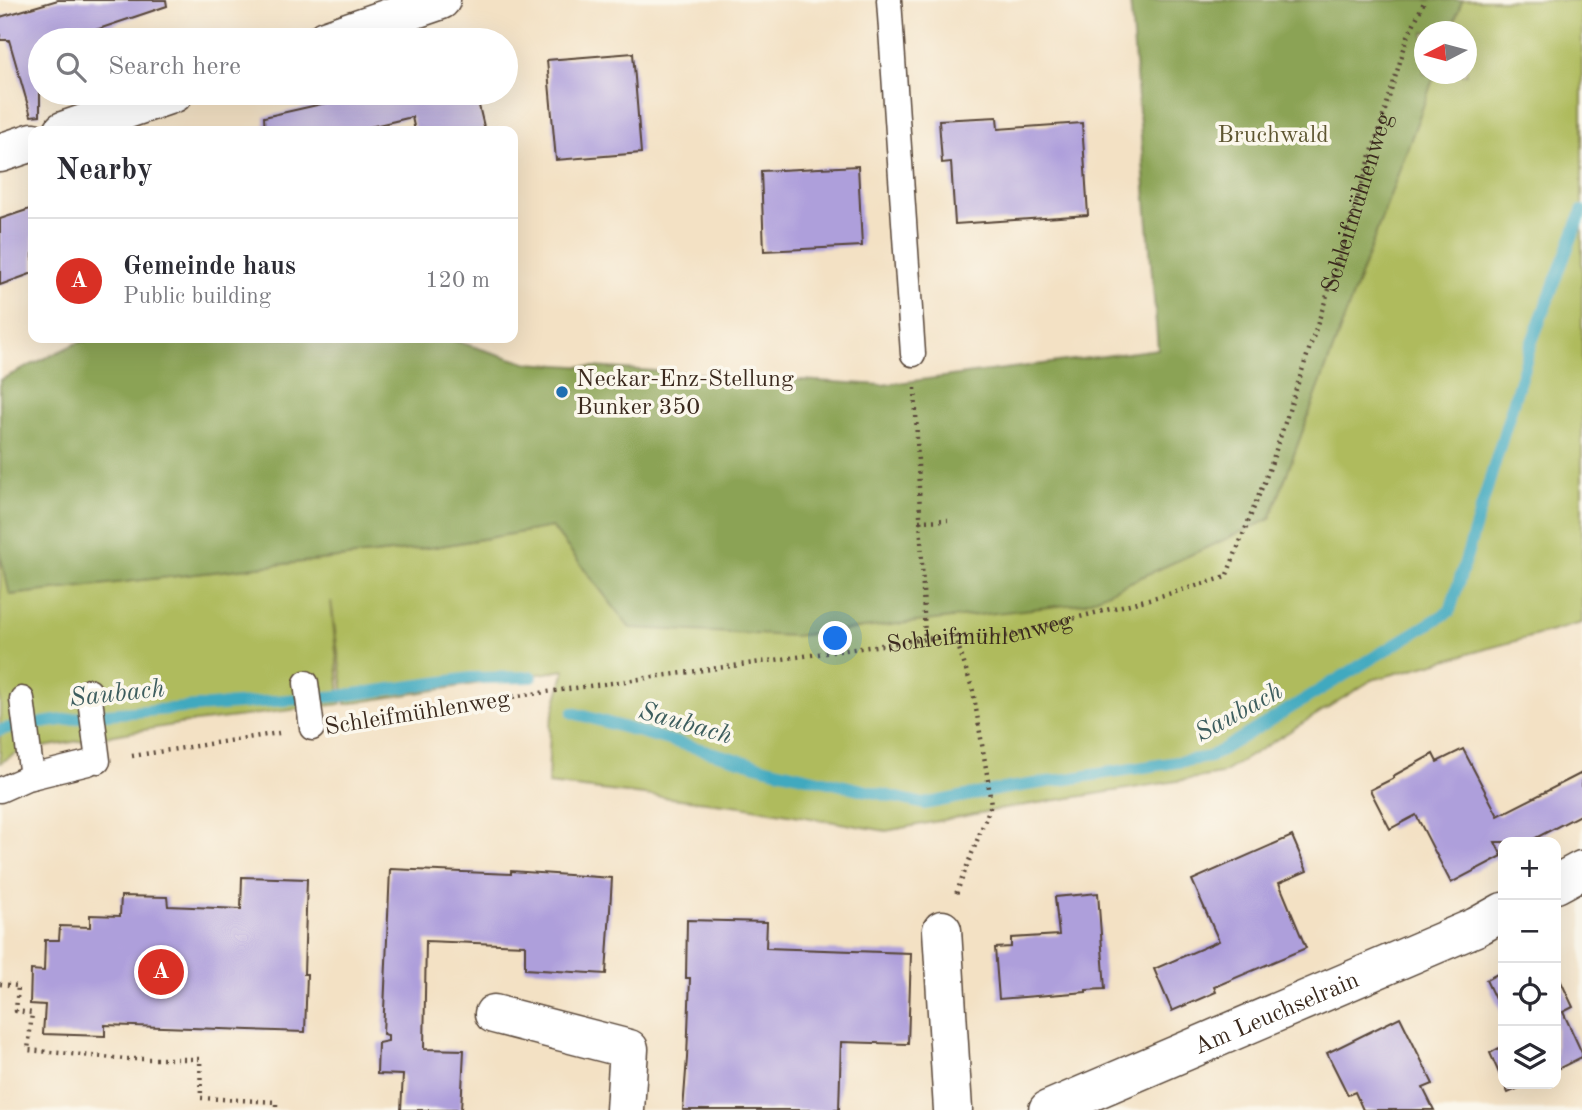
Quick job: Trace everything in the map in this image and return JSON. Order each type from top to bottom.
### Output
[{"type":"street","points":[[360,28],[441,0]]},
{"type":"street","points":[[78,126],[139,105]]},
{"type":"street","points":[[0,153],[28,144]]},
{"type":"street","points":[[1561,881],[1582,870]]},
{"type":"street","name":"Am Leuchselrain","points":[[1048,1110],[1463,932],[1498,914]]},
{"type":"street","points":[[942,930],[953,1110]]},
{"type":"street","points":[[494,1014],[629,1049],[625,1110]]},
{"type":"lane","points":[[889,0],[913,354]]},
{"type":"lane","points":[[0,790],[32,778],[93,762],[91,708]]},
{"type":"lane","points":[[24,716],[32,778]]},
{"type":"path","name":"Schleifmühlenweg","points":[[93,762],[309,702],[504,698],[925,639],[1006,636],[1226,577],[1271,465],[1408,36],[1425,0]]},
{"type":"path","points":[[913,354],[925,639]]},
{"type":"path","points":[[919,521],[948,520]]},
{"type":"path","points":[[942,930],[991,805],[973,691],[955,636]]},
{"type":"path","points":[[0,984],[18,986],[16,1011],[32,1013],[29,1050],[125,1059],[200,1059],[201,1098],[276,1102],[276,1110]]},
{"type":"green space","name":"Bruchwald","points":[[1130,0],[1462,0],[1455,21],[1414,21],[1414,84],[1431,84],[1270,519],[1084,603],[794,636],[630,628],[552,527],[435,547],[10,595],[0,555],[0,380],[77,343],[462,343],[526,363],[882,385],[1158,349]]},
{"type":"green space","points":[[1462,0],[1582,0],[1582,623],[1372,680],[1221,774],[1007,808],[886,831],[741,806],[548,784],[550,725],[565,670],[345,704],[331,601],[341,704],[179,724],[20,751],[0,763],[0,555],[11,595],[435,547],[552,527],[630,628],[1270,519],[1431,84],[1477,84],[1477,21],[1455,21]]},
{"type":"building","points":[[58,0],[166,0],[167,6],[102,28],[28,28],[28,105],[40,105],[40,115],[31,116],[9,40],[0,40],[0,17]]},
{"type":"building","points":[[633,53],[641,153],[556,160],[547,60]]},
{"type":"building","points":[[317,105],[479,105],[484,126],[414,126],[412,117],[374,126],[265,126],[264,117]]},
{"type":"building","points":[[997,117],[998,129],[1082,123],[1088,215],[955,224],[951,162],[942,163],[939,120]]},
{"type":"building","points":[[858,166],[862,246],[764,251],[761,171]]},
{"type":"building","points":[[28,210],[28,275],[0,285],[0,219]]},
{"type":"building","points":[[1463,749],[1498,816],[1582,773],[1582,814],[1538,837],[1498,837],[1498,842],[1495,842],[1498,858],[1451,883],[1416,815],[1390,829],[1370,790],[1433,754],[1437,762]]},
{"type":"building","points":[[1292,836],[1307,871],[1279,883],[1306,948],[1214,987],[1216,992],[1172,1011],[1154,969],[1219,941],[1192,880]]},
{"type":"building","points":[[390,869],[511,874],[511,871],[612,878],[606,974],[525,969],[525,945],[426,941],[424,1049],[464,1050],[461,1110],[401,1110],[403,1075],[377,1074],[378,1043],[388,1041],[388,1035],[383,1034]]},
{"type":"building","points":[[242,877],[307,879],[305,1032],[105,1025],[105,1036],[43,1034],[45,1005],[30,1004],[31,970],[44,971],[45,940],[59,940],[60,926],[90,927],[90,915],[120,916],[121,896],[167,897],[168,906],[241,909]]},
{"type":"building","points":[[1098,893],[1105,989],[999,999],[995,948],[1011,947],[1011,938],[1059,935],[1055,897]]},
{"type":"building","points":[[687,920],[767,922],[766,948],[911,953],[908,1044],[841,1042],[839,1110],[683,1110],[690,978],[686,978]]},
{"type":"building","points":[[1498,974],[1498,1005],[1486,980]]},
{"type":"building","points":[[1561,982],[1573,1007],[1563,1012],[1582,1057],[1561,1068]]},
{"type":"building","points":[[1400,1017],[1433,1084],[1423,1088],[1434,1110],[1363,1110],[1355,1092],[1348,1095],[1327,1053]]},
{"type":"building","points":[[1498,1049],[1498,1071],[1490,1053]]},
{"type":"waterway","name":"Saubach","points":[[573,713],[767,768],[924,804],[1002,789],[1210,757],[1450,611],[1531,344],[1582,211]]},
{"type":"waterway","name":"Saubach","points":[[0,730],[106,714],[340,696],[471,678],[532,677]]},
{"type":"place","name":"Neckar-Enz-Stellung Bunker 350","points":[[562,392]]},
{"type":"place","name":"Gemeinde haus","points":[[161,972]]}]
